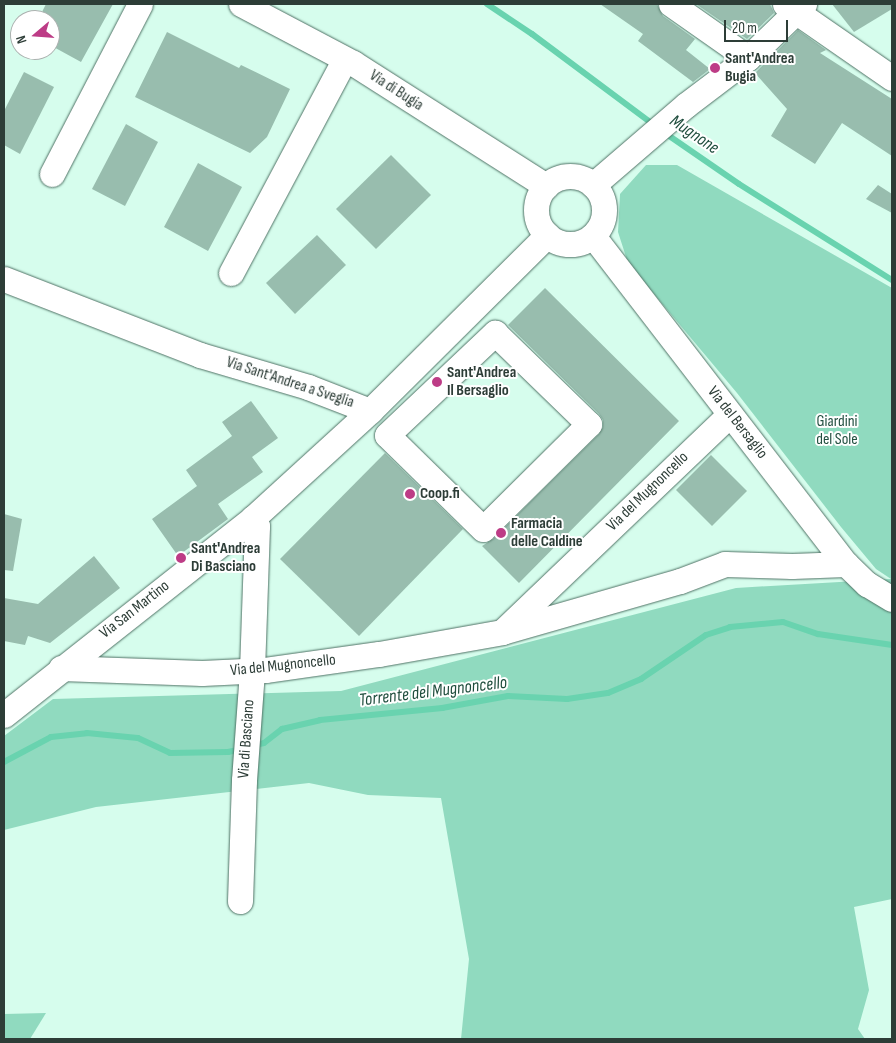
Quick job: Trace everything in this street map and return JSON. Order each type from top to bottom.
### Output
[{"type":"street","points":[[52,174],[140,4]]},
{"type":"street","name":"Via di Bugia","points":[[241,4],[345,59],[546,186]]},
{"type":"street","points":[[671,4],[748,58]]},
{"type":"street","points":[[593,185],[686,105],[748,58],[795,6],[892,78]]},
{"type":"street","points":[[231,273],[345,59]]},
{"type":"street","points":[[567,176],[579,177],[593,185],[600,194],[604,214],[601,225],[593,236],[572,244],[556,241],[547,235],[540,225],[537,215],[537,203],[546,186],[567,176]]},
{"type":"street","name":"Via Sant'Andrea a Sveglia","points":[[4,279],[200,354],[308,387],[370,411],[547,235]]},
{"type":"street","name":"Via del Bersaglio","points":[[593,236],[846,564],[867,584],[892,599]]},
{"type":"street","points":[[495,334],[589,424],[483,529],[387,435],[495,334]]},
{"type":"street","name":"Via San Martino","points":[[6,710],[253,518],[370,411]]},
{"type":"street","name":"Via del Mugnoncello","points":[[502,632],[730,414]]},
{"type":"street","name":"Via di Basciano","points":[[240,901],[244,780],[252,670],[257,526],[253,518]]},
{"type":"street","name":"Via del Mugnoncello","points":[[61,668],[202,673],[252,670],[379,654],[502,632],[680,581],[725,564],[792,566],[846,564]]},
{"type":"green space","name":"Giardini del Sole","points":[[646,165],[677,165],[892,288],[892,899],[854,907],[869,990],[858,1029],[865,1039],[461,1039],[469,959],[441,798],[368,795],[309,783],[96,807],[4,830],[4,736],[53,699],[341,691],[736,588],[891,579],[876,569],[841,527],[737,393],[628,263],[618,232],[620,194]]},
{"type":"green space","points":[[46,1013],[30,1039],[4,1039],[4,1014]]},
{"type":"building","points":[[46,4],[113,4],[81,62],[60,50],[60,10],[43,10]]},
{"type":"building","points":[[600,4],[657,4],[663,16],[695,39],[686,50],[710,69],[693,82],[638,41],[643,34]]},
{"type":"building","points":[[696,4],[770,4],[774,13],[747,39]]},
{"type":"building","points":[[832,4],[892,4],[892,9],[854,32]]},
{"type":"building","points":[[798,30],[826,50],[820,53],[892,99],[892,156],[842,123],[815,164],[771,136],[787,109],[755,73]]},
{"type":"building","points":[[167,32],[239,68],[241,65],[290,89],[267,137],[250,153],[135,97]]},
{"type":"building","points":[[24,72],[54,87],[20,154],[4,145],[4,111]]},
{"type":"building","points":[[126,124],[158,142],[125,206],[92,189]]},
{"type":"building","points":[[391,155],[431,195],[376,249],[336,209]]},
{"type":"building","points":[[198,163],[242,187],[208,251],[164,227]]},
{"type":"building","points":[[878,185],[892,194],[892,213],[866,199]]},
{"type":"building","points":[[317,235],[346,265],[295,314],[266,283]]},
{"type":"building","points":[[545,288],[679,421],[519,583],[482,546],[493,539],[599,434],[603,427],[603,420],[599,414],[508,325]]},
{"type":"building","points":[[251,401],[278,438],[252,457],[263,472],[218,504],[228,519],[178,556],[152,519],[197,486],[186,470],[232,436],[222,422]]},
{"type":"building","points":[[385,453],[463,529],[359,636],[280,559]]},
{"type":"building","points":[[711,455],[747,491],[712,526],[676,490]]},
{"type":"building","points":[[4,514],[22,519],[13,571],[4,570]]},
{"type":"building","points":[[94,556],[120,588],[50,643],[28,636],[25,645],[4,641],[4,598],[38,604]]},
{"type":"waterway","name":"Mugnone","points":[[487,4],[532,34],[654,125]]},
{"type":"waterway","name":"Mugnone","points":[[662,131],[739,184],[892,280]]},
{"type":"waterway","name":"Torrente del Mugnoncello","points":[[251,746],[264,743],[282,729],[320,720],[442,708],[508,696],[567,699],[608,693],[641,679],[706,635],[730,627],[783,622],[818,634],[892,645]]},
{"type":"waterway","name":"Torrente del Mugnoncello","points":[[4,762],[51,737],[87,733],[138,738],[170,753],[228,752],[242,749]]},
{"type":"place","name":"Sant'Andrea Bugia","points":[[715,68]]},
{"type":"place","name":"Sant'Andrea Il Bersaglio","points":[[437,382]]},
{"type":"place","name":"Coop.fi","points":[[410,494]]},
{"type":"place","name":"Farmacia delle Caldine","points":[[501,533]]},
{"type":"place","name":"Sant'Andrea Di Basciano","points":[[181,558]]}]
